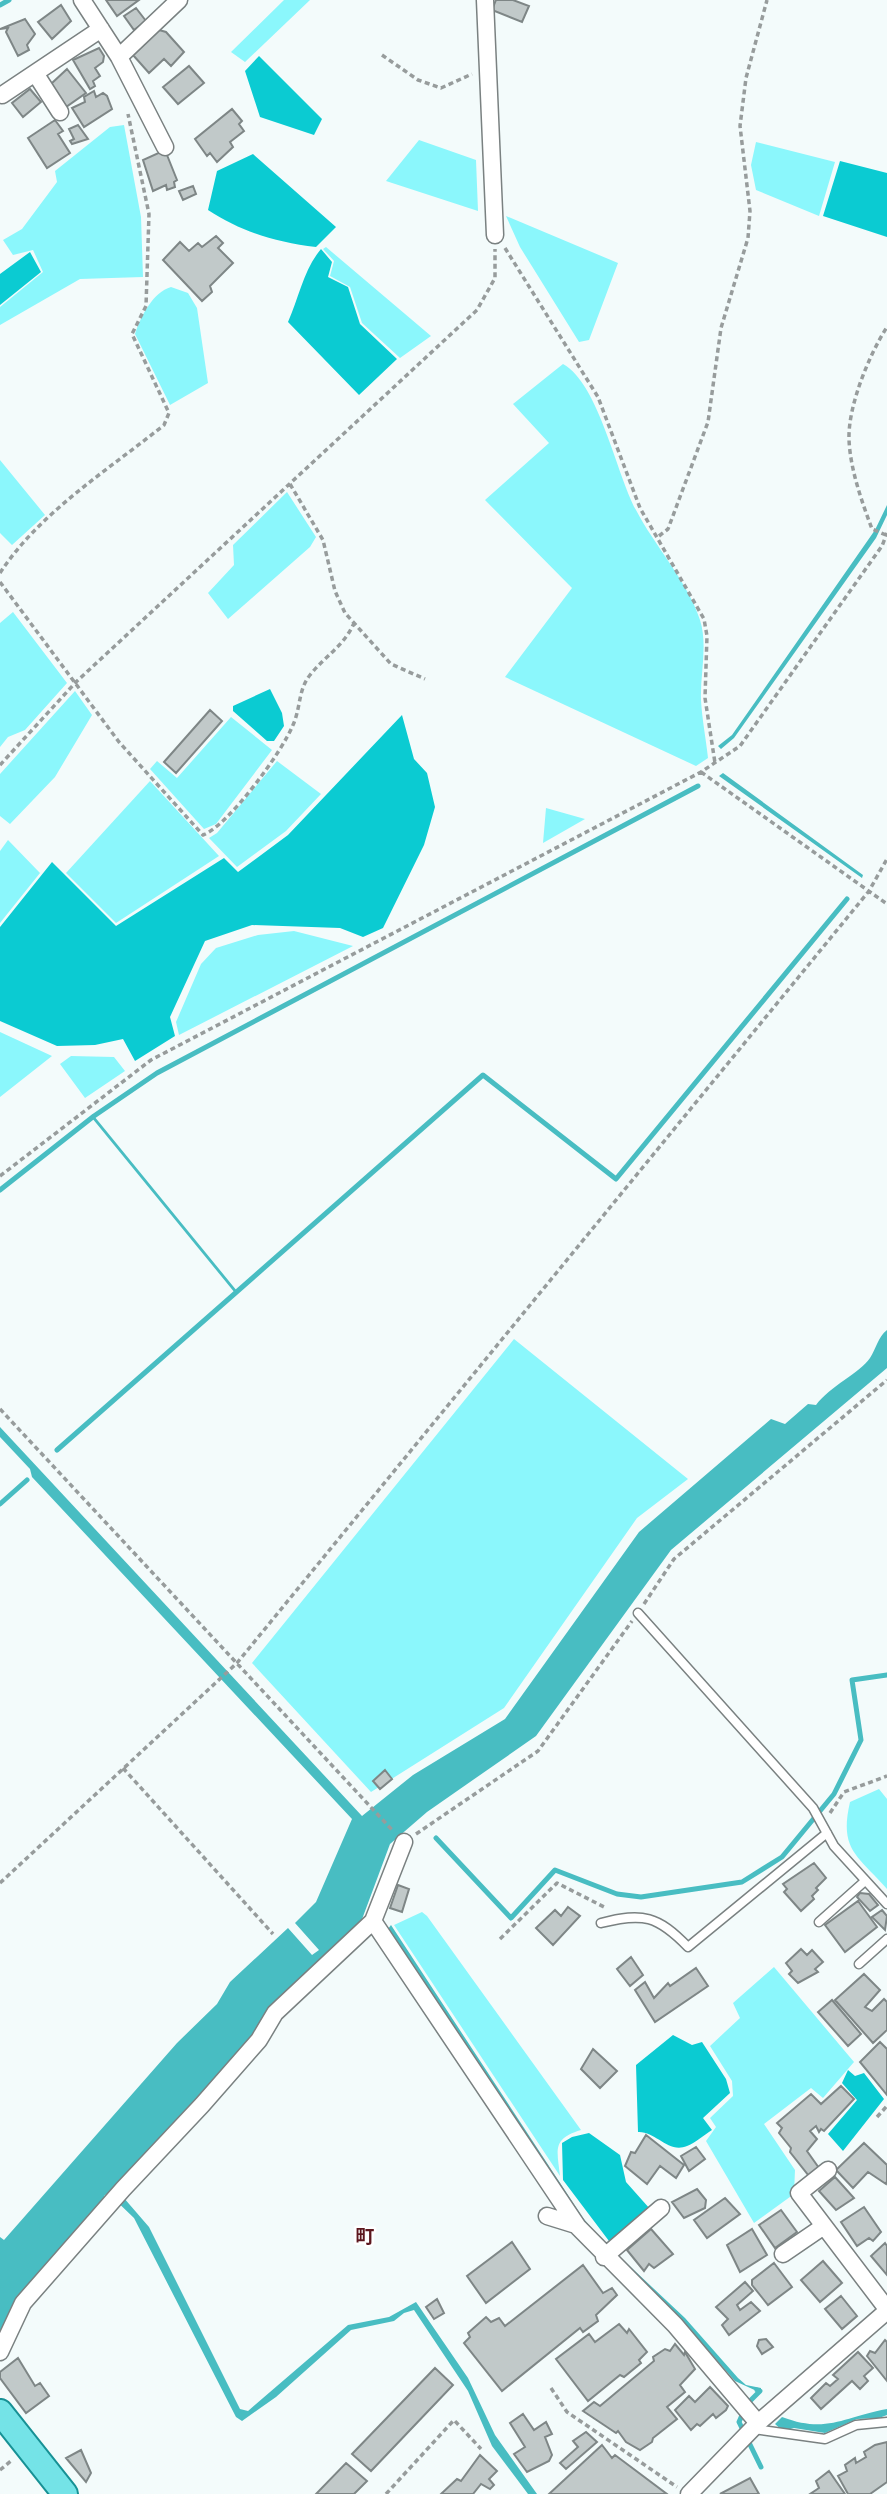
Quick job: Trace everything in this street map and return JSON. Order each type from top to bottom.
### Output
[{"type":"main road","points":[[0,2412],[65,2494]]},
{"type":"street","points":[[82,0],[119,57],[165,146]]},
{"type":"street","points":[[119,57],[179,0]]},
{"type":"street","points":[[485,0],[495,235]]},
{"type":"street","points":[[2,95],[101,29]]},
{"type":"street","points":[[35,74],[60,112]]},
{"type":"street","points":[[0,2351],[23,2303],[123,2189],[227,2077],[259,2040],[275,2013],[373,1921],[404,1842]]},
{"type":"street","points":[[373,1921],[576,2225],[604,2257],[676,2325],[755,2426]]},
{"type":"street","points":[[688,2494],[755,2426],[887,2310],[799,2193],[828,2171]]},
{"type":"street","points":[[604,2257],[661,2208]]},
{"type":"street","points":[[547,2216],[576,2225]]},
{"type":"street","points":[[783,2254],[824,2226]]},
{"type":"lane","points":[[638,1613],[813,1808],[834,1846],[887,1904]]},
{"type":"lane","points":[[601,1923],[625,1916],[651,1917],[670,1928],[688,1947],[825,1831]]},
{"type":"lane","points":[[819,1922],[865,1881]]},
{"type":"lane","points":[[859,1964],[887,1939]]},
{"type":"lane","points":[[755,2426],[825,2440],[856,2425],[887,2421]]},
{"type":"path","points":[[659,536],[668,529],[708,422],[721,328],[748,238],[750,211],[740,126],[746,78],[767,1],[760,0]]},
{"type":"path","points":[[382,55],[418,80],[441,88],[487,64]]},
{"type":"path","points":[[0,573],[11,556],[50,517],[164,425],[169,413],[132,334],[146,306],[149,214],[127,107]]},
{"type":"path","points":[[495,235],[598,397],[640,508],[659,536],[704,619],[707,636],[705,698],[715,763]]},
{"type":"path","points":[[0,765],[76,682],[477,310],[495,278],[495,235]]},
{"type":"path","points":[[0,1176],[151,1060],[701,772],[740,746],[885,534],[872,529],[849,438],[853,411],[873,350],[887,327]]},
{"type":"path","points":[[290,484],[323,540],[335,591],[345,613],[391,664],[425,679]]},
{"type":"path","points":[[0,582],[119,742],[203,835],[216,830],[267,768],[289,735],[299,711],[300,692],[347,639],[354,623]]},
{"type":"path","points":[[701,772],[887,904]]},
{"type":"path","points":[[0,1883],[237,1663],[869,891],[887,859]]},
{"type":"path","points":[[0,1409],[404,1842],[538,1751],[674,1559],[887,1380]]},
{"type":"path","points":[[123,1768],[273,1934]]},
{"type":"path","points":[[825,1831],[833,1805],[844,1792],[887,1776]]},
{"type":"path","points":[[500,1939],[557,1883],[625,1916]]},
{"type":"path","points":[[877,2117],[887,2106]]},
{"type":"path","points":[[551,2388],[567,2412],[688,2494]]},
{"type":"path","points":[[386,2494],[454,2420],[481,2449]]},
{"type":"path","points":[[0,2470],[16,2456]]},
{"type":"shaded area","points":[[284,0],[310,0],[245,62],[231,52]]},
{"type":"shaded area","points":[[259,56],[322,119],[314,135],[260,117],[245,71]]},
{"type":"shaded area","points":[[124,125],[141,217],[143,277],[80,279],[0,325],[0,307],[43,272],[33,250],[13,255],[3,240],[22,229],[57,182],[55,171],[110,127]]},
{"type":"shaded area","points":[[419,140],[476,160],[478,211],[386,181]]},
{"type":"shaded area","points":[[756,142],[835,162],[819,216],[756,190],[751,165]]},
{"type":"shaded area","points":[[253,154],[336,227],[316,247],[259,235],[208,210],[217,171]]},
{"type":"shaded area","points":[[840,161],[887,173],[887,237],[823,216]]},
{"type":"shaded area","points":[[506,216],[618,263],[589,340],[579,342],[520,247]]},
{"type":"shaded area","points":[[326,247],[431,336],[400,358],[362,323],[350,287],[330,276],[334,261],[323,249]]},
{"type":"shaded area","points":[[321,249],[332,262],[328,277],[348,287],[360,324],[397,359],[359,395],[288,322],[306,274]]},
{"type":"shaded area","points":[[30,252],[41,272],[0,305],[0,274]]},
{"type":"shaded area","points":[[171,287],[188,293],[197,308],[208,383],[170,405],[135,334],[153,299]]},
{"type":"shaded area","points":[[563,364],[576,374],[587,390],[636,510],[679,578],[700,620],[704,649],[701,700],[708,758],[696,766],[505,677],[572,588],[485,500],[549,443],[513,404]]},
{"type":"shaded area","points":[[0,460],[45,515],[12,545],[0,533]]},
{"type":"shaded area","points":[[287,492],[316,537],[310,547],[228,619],[208,593],[234,565],[233,545]]},
{"type":"shaded area","points":[[887,505],[887,515],[876,538],[734,738],[721,749],[718,746],[732,735],[875,530]]},
{"type":"shaded area","points":[[13,612],[67,683],[25,730],[8,737],[0,747],[0,623]]},
{"type":"shaded area","points":[[270,689],[282,713],[284,726],[274,741],[267,741],[233,711],[233,706]]},
{"type":"shaded area","points":[[75,691],[92,715],[55,777],[10,824],[0,816],[0,774]]},
{"type":"shaded area","points":[[402,715],[414,759],[427,773],[435,807],[424,845],[383,928],[363,937],[340,928],[252,925],[205,941],[170,1017],[175,1036],[135,1061],[123,1039],[95,1045],[57,1046],[0,1021],[0,927],[52,862],[116,926],[224,858],[238,872],[288,835]]},
{"type":"shaded area","points":[[231,717],[272,750],[216,824],[204,829],[150,769],[157,761],[177,778]]},
{"type":"shaded area","points":[[277,761],[321,794],[286,831],[237,867],[209,838],[217,833]]},
{"type":"shaded area","points":[[723,773],[863,875],[862,878],[719,776]]},
{"type":"shaded area","points":[[150,781],[219,856],[116,923],[66,873]]},
{"type":"shaded area","points":[[546,808],[585,819],[543,843]]},
{"type":"shaded area","points":[[8,840],[40,873],[0,923],[0,851]]},
{"type":"shaded area","points":[[294,931],[353,946],[179,1035],[176,1022],[201,964],[216,948],[258,935]]},
{"type":"shaded area","points":[[0,1032],[52,1056],[0,1097]]},
{"type":"shaded area","points":[[71,1056],[114,1057],[125,1071],[85,1098],[60,1064]]},
{"type":"shaded area","points":[[94,1116],[237,1291],[235,1293],[92,1118]]},
{"type":"shaded area","points":[[887,1330],[887,1368],[671,1550],[536,1736],[427,1812],[390,1844],[358,1930],[117,2190],[149,2227],[240,2409],[248,2411],[348,2325],[389,2317],[416,2302],[468,2378],[495,2435],[537,2494],[528,2494],[492,2446],[468,2391],[414,2310],[404,2313],[394,2321],[351,2330],[276,2397],[242,2421],[236,2417],[134,2218],[108,2193],[104,2196],[107,2201],[25,2288],[0,2331],[0,2237],[4,2240],[177,2043],[217,2004],[230,1982],[288,1928],[312,1955],[319,1950],[295,1923],[316,1902],[352,1819],[32,1477],[30,1469],[0,1437],[0,1427],[362,1816],[413,1775],[505,1719],[639,1532],[771,1419],[785,1424],[808,1404],[816,1405],[865,1364]]},
{"type":"shaded area","points":[[514,1339],[688,1479],[637,1518],[504,1708],[371,1792],[252,1663]]},
{"type":"shaded area","points":[[879,1789],[887,1799],[887,1889],[853,1851],[847,1831],[850,1802]]},
{"type":"shaded area","points":[[422,1912],[581,2130],[565,2137],[558,2146],[560,2176],[394,1925]]},
{"type":"shaded area","points":[[391,1925],[583,2218],[603,2242],[583,2223],[388,1929]]},
{"type":"shaded area","points":[[774,1967],[854,2062],[823,2098],[811,2088],[764,2124],[795,2170],[794,2194],[754,2223],[706,2141],[716,2127],[710,2118],[733,2096],[732,2081],[710,2046],[740,2018],[733,2003]]},
{"type":"shaded area","points":[[673,2035],[692,2045],[702,2042],[726,2079],[730,2093],[703,2118],[712,2130],[680,2148],[638,2132],[636,2065]]},
{"type":"shaded area","points":[[848,2070],[855,2076],[864,2073],[884,2099],[843,2151],[828,2134],[857,2100],[842,2083]]},
{"type":"shaded area","points":[[589,2133],[620,2155],[626,2182],[650,2209],[612,2245],[563,2180],[562,2143],[572,2137]]},
{"type":"shaded area","points":[[620,2257],[685,2318],[738,2378],[746,2385],[761,2388],[761,2393],[735,2381],[683,2322],[617,2259]]},
{"type":"shaded area","points":[[887,2409],[887,2415],[857,2419],[825,2433],[794,2428],[783,2431],[775,2424],[782,2417],[798,2422],[823,2424]]},
{"type":"building","points":[[106,0],[139,0],[117,16]]},
{"type":"building","points":[[496,0],[513,0],[529,6],[522,22],[492,10]]},
{"type":"building","points":[[61,5],[71,21],[52,39],[38,22]]},
{"type":"building","points":[[136,8],[146,21],[134,30],[124,16]]},
{"type":"building","points":[[25,19],[35,34],[27,45],[29,50],[18,56],[6,32],[8,28],[0,29]]},
{"type":"building","points":[[159,30],[166,32],[184,52],[171,66],[164,59],[149,73],[133,55]]},
{"type":"building","points":[[99,48],[104,56],[103,62],[95,68],[100,76],[93,81],[95,86],[90,89],[73,60]]},
{"type":"building","points":[[189,66],[204,83],[178,104],[163,87]]},
{"type":"building","points":[[67,69],[86,93],[66,107],[51,84]]},
{"type":"building","points":[[30,89],[41,102],[23,117],[12,103]]},
{"type":"building","points":[[94,91],[96,97],[103,93],[107,96],[112,109],[84,127],[72,108],[85,102],[84,97]]},
{"type":"building","points":[[232,109],[242,121],[239,124],[244,131],[230,142],[233,147],[217,162],[210,153],[207,156],[195,139]]},
{"type":"building","points":[[55,120],[63,131],[58,134],[70,153],[47,168],[28,138]]},
{"type":"building","points":[[78,125],[88,139],[72,144],[70,141],[74,139],[69,129]]},
{"type":"building","points":[[165,150],[177,180],[174,182],[175,187],[167,190],[166,185],[153,191],[143,160]]},
{"type":"building","points":[[193,186],[196,194],[183,200],[179,191]]},
{"type":"building","points":[[216,236],[223,243],[218,248],[233,263],[210,286],[212,292],[202,301],[163,260],[180,242],[189,251],[198,243],[202,247]]},
{"type":"building","points":[[210,710],[222,721],[176,773],[164,762]]},
{"type":"building","points":[[385,1770],[392,1779],[380,1789],[373,1781]]},
{"type":"building","points":[[814,1863],[826,1878],[816,1888],[818,1890],[812,1896],[814,1899],[801,1911],[784,1892],[787,1889],[783,1884]]},
{"type":"building","points":[[398,1885],[409,1889],[402,1912],[390,1908]]},
{"type":"building","points":[[860,1893],[869,1894],[878,1905],[870,1911],[857,1897]]},
{"type":"building","points":[[858,1901],[877,1927],[845,1952],[825,1925]]},
{"type":"building","points":[[568,1907],[580,1916],[553,1945],[536,1928],[555,1910],[561,1916]]},
{"type":"building","points":[[882,1910],[887,1916],[885,1930],[872,1917]]},
{"type":"building","points":[[801,1949],[807,1955],[812,1950],[823,1962],[815,1969],[818,1972],[798,1983],[789,1974],[792,1971],[786,1963]]},
{"type":"building","points":[[631,1957],[643,1975],[630,1986],[617,1969]]},
{"type":"building","points":[[696,1968],[708,1986],[655,2022],[635,1990],[645,1982],[654,1998],[668,1983],[670,1986]]},
{"type":"building","points":[[864,1974],[880,1990],[865,2007],[872,2011],[884,1999],[887,2002],[887,2030],[873,2043],[835,2000]]},
{"type":"building","points":[[832,2000],[861,2034],[848,2046],[818,2012]]},
{"type":"building","points":[[880,2042],[887,2049],[887,2095],[860,2062]]},
{"type":"building","points":[[593,2049],[617,2071],[600,2088],[581,2069]]},
{"type":"building","points":[[841,2086],[854,2099],[824,2131],[821,2129],[819,2132],[816,2126],[810,2131],[817,2139],[807,2151],[819,2168],[809,2176],[790,2152],[791,2148],[779,2133],[782,2128],[777,2123],[811,2094],[821,2104]]},
{"type":"building","points":[[646,2135],[684,2165],[676,2178],[660,2166],[647,2184],[625,2166],[631,2152],[635,2153]]},
{"type":"building","points":[[864,2143],[887,2165],[886,2184],[868,2172],[853,2188],[836,2170]]},
{"type":"building","points":[[696,2147],[705,2159],[689,2171],[681,2156]]},
{"type":"building","points":[[835,2177],[854,2198],[836,2210],[819,2191]]},
{"type":"building","points":[[697,2189],[706,2200],[705,2208],[684,2218],[672,2202]]},
{"type":"building","points":[[725,2198],[740,2214],[707,2238],[694,2220]]},
{"type":"building","points":[[864,2207],[881,2232],[873,2241],[869,2238],[857,2246],[841,2222]]},
{"type":"building","points":[[781,2210],[797,2232],[775,2248],[759,2225]]},
{"type":"building","points":[[651,2229],[673,2254],[654,2268],[649,2264],[644,2271],[627,2250]]},
{"type":"building","points":[[752,2229],[767,2255],[740,2272],[727,2245]]},
{"type":"building","points":[[512,2242],[530,2269],[486,2303],[467,2276]]},
{"type":"building","points":[[885,2243],[887,2246],[887,2275],[871,2256]]},
{"type":"building","points":[[823,2261],[842,2283],[820,2302],[801,2280]]},
{"type":"building","points":[[774,2263],[792,2287],[768,2305],[752,2285],[752,2280]]},
{"type":"building","points":[[583,2265],[603,2293],[612,2288],[617,2295],[596,2315],[598,2321],[583,2332],[580,2328],[502,2391],[464,2343],[470,2337],[468,2333],[486,2317],[491,2322],[499,2318],[505,2326]]},
{"type":"building","points":[[745,2282],[753,2291],[737,2305],[740,2310],[751,2302],[760,2311],[729,2335],[722,2325],[728,2319],[716,2307]]},
{"type":"building","points":[[841,2296],[857,2316],[842,2329],[825,2309]]},
{"type":"building","points":[[437,2299],[444,2313],[434,2319],[426,2307]]},
{"type":"building","points":[[619,2324],[627,2333],[629,2329],[647,2352],[639,2360],[641,2363],[624,2377],[620,2375],[588,2401],[556,2359],[589,2334],[595,2342]]},
{"type":"building","points":[[766,2339],[773,2347],[762,2354],[757,2346],[759,2340]]},
{"type":"building","points":[[885,2340],[887,2381],[867,2356],[870,2351],[875,2353]]},
{"type":"building","points":[[675,2344],[684,2355],[685,2352],[695,2369],[680,2385],[685,2392],[667,2407],[677,2419],[653,2438],[652,2442],[640,2450],[626,2442],[618,2431],[616,2433],[583,2411],[594,2402],[600,2406],[654,2361],[653,2357],[665,2349],[670,2351]]},
{"type":"building","points":[[858,2352],[873,2368],[864,2376],[868,2381],[860,2389],[852,2381],[821,2409],[811,2398],[826,2383],[830,2386],[838,2379],[833,2375]]},
{"type":"building","points":[[18,2358],[35,2386],[40,2383],[49,2396],[26,2413],[0,2378],[0,2372]]},
{"type":"building","points":[[435,2368],[453,2385],[371,2471],[352,2454]]},
{"type":"building","points":[[710,2387],[728,2406],[716,2418],[713,2414],[691,2430],[675,2410],[689,2396],[695,2402]]},
{"type":"building","points":[[523,2414],[534,2430],[546,2422],[552,2434],[545,2437],[552,2455],[549,2461],[527,2472],[514,2454],[525,2447],[510,2423]]},
{"type":"building","points":[[586,2432],[597,2442],[566,2469],[560,2463],[578,2447],[573,2441]]},
{"type":"building","points":[[887,2442],[887,2482],[870,2494],[848,2494],[838,2476],[847,2471],[845,2465],[855,2458],[856,2463],[866,2457],[864,2452]]},
{"type":"building","points":[[602,2445],[612,2458],[615,2455],[667,2494],[549,2494]]},
{"type":"building","points":[[81,2450],[91,2473],[86,2482],[66,2458]]},
{"type":"building","points":[[480,2455],[497,2471],[489,2479],[494,2485],[490,2489],[481,2484],[473,2494],[441,2494],[457,2479],[461,2481]]},
{"type":"building","points":[[346,2463],[367,2481],[354,2494],[316,2494]]},
{"type":"building","points":[[829,2471],[845,2494],[810,2494],[819,2488],[816,2481]]},
{"type":"building","points":[[750,2478],[759,2494],[720,2494]]},
{"type":"waterway","points":[[0,5],[9,0]]},
{"type":"waterway","points":[[0,1190],[94,1116],[157,1073],[698,786]]},
{"type":"waterway","points":[[57,1450],[483,1075],[616,1179],[847,899]]},
{"type":"waterway","points":[[0,1504],[27,1480]]},
{"type":"waterway","points":[[436,1838],[511,1918],[555,1870],[617,1894],[641,1897],[742,1882],[782,1857],[834,1794],[861,1740],[852,1680],[887,1675]]},
{"type":"waterway","points":[[757,2390],[760,2391],[747,2404],[739,2422],[761,2467]]},
{"type":"district","name":"町","points":[[365,2236]]}]
